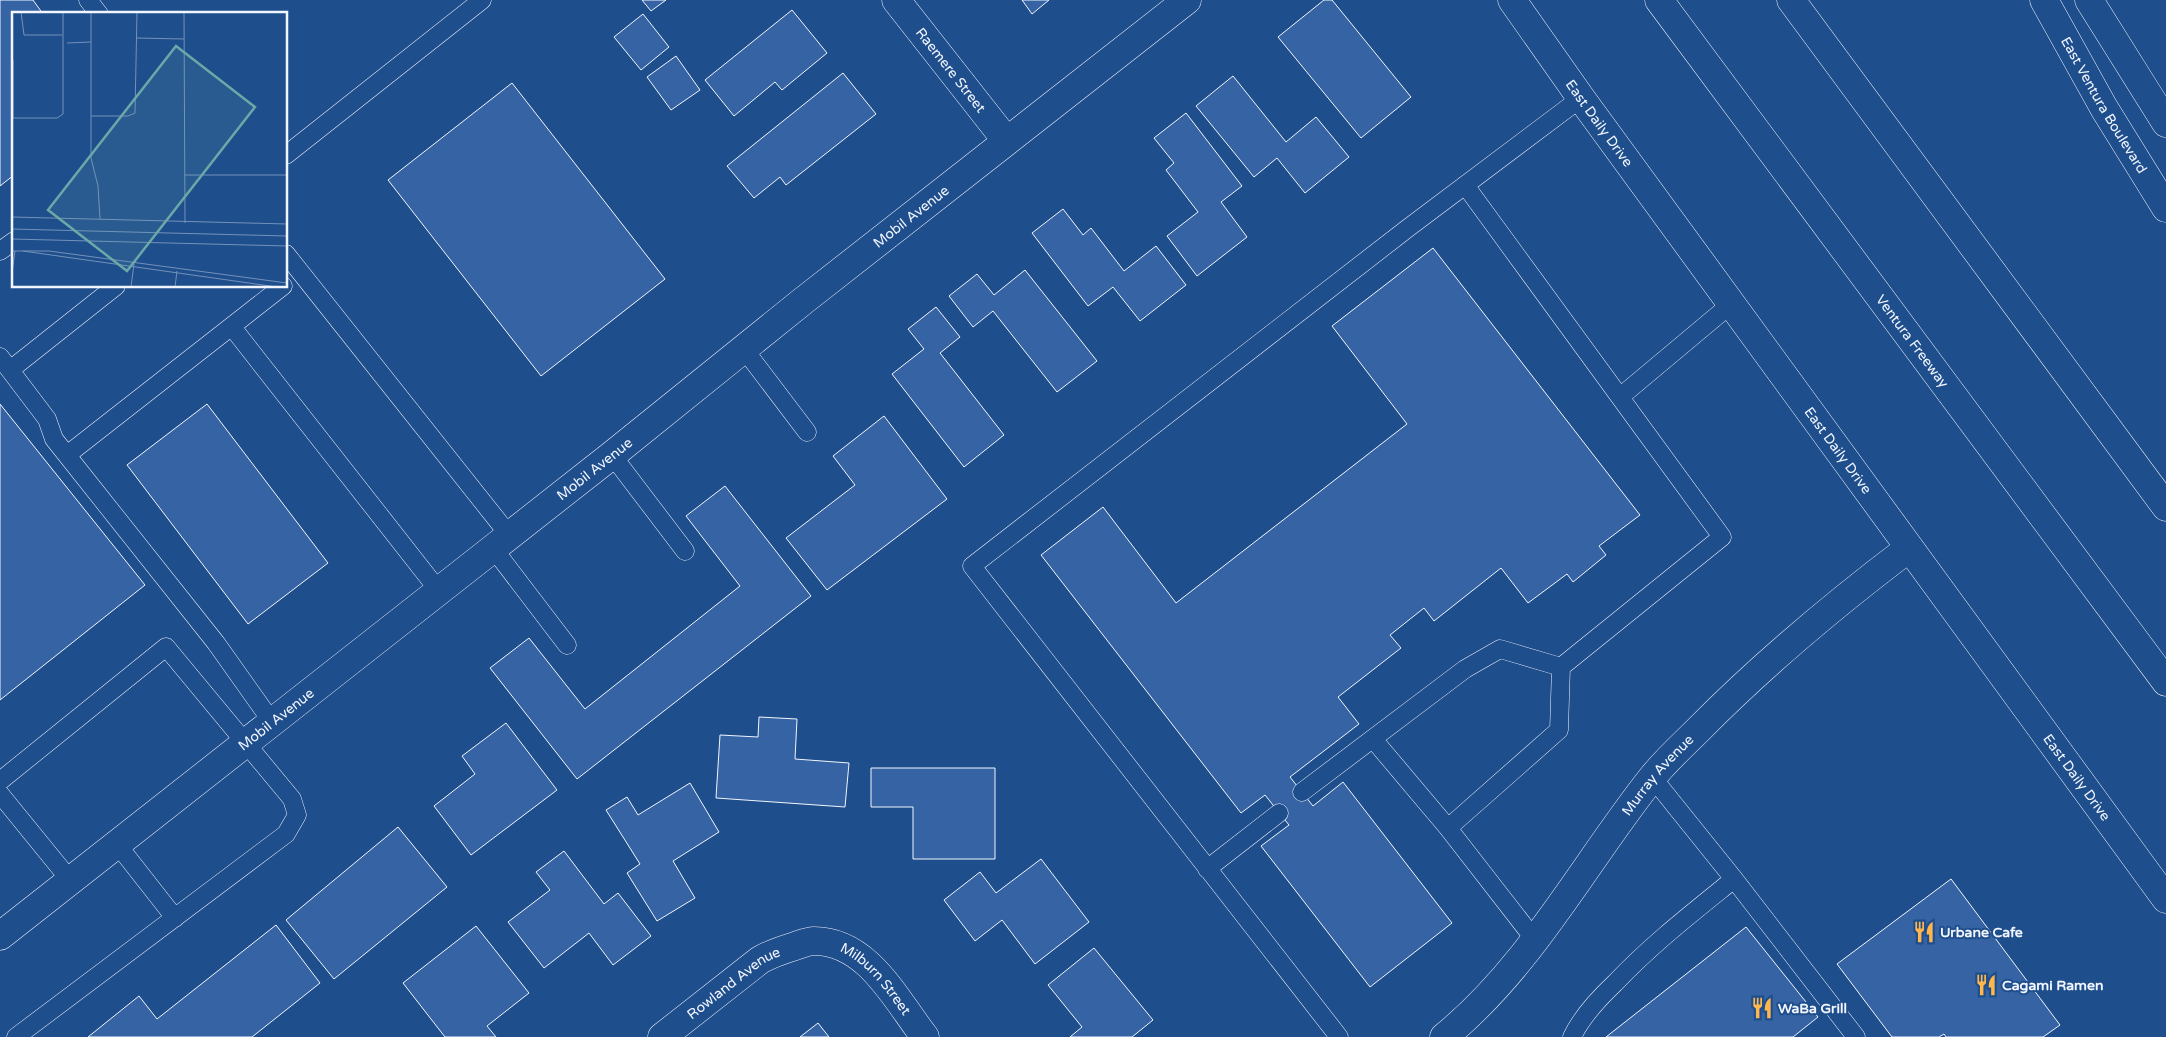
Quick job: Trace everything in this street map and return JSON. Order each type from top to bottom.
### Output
[{"type":"main road","name":"Raemere Street","points":[[896,0],[1006,140]]},
{"type":"main road","name":"Mobil Avenue","points":[[0,936],[612,455],[1006,140],[1187,0]]},
{"type":"main road","name":"East Daily Drive","points":[[1512,0],[1581,98],[2166,899]]},
{"type":"main road","name":"Ventura Freeway","points":[[1659,0],[2166,682]]},
{"type":"main road","points":[[1791,0],[2166,507]]},
{"type":"main road","name":"East Ventura Boulevard","points":[[2044,0],[2104,108],[2166,208]]},
{"type":"main road","points":[[2089,0],[2166,123]]},
{"type":"main road","name":"Murray Avenue","points":[[1444,1037],[1462,1022],[1502,981],[1535,940],[1652,778],[1737,690],[1857,587],[1909,548]]},
{"type":"main road","name":"Rowland Avenue","points":[[662,1037],[760,960],[773,952],[813,941]]},
{"type":"main road","name":"Milburn Street","points":[[813,941],[839,946],[864,960],[882,979],[925,1037]]},
{"type":"lane","points":[[88,0],[97,12]]},
{"type":"lane","points":[[288,153],[482,0]]},
{"type":"lane","points":[[1340,1037],[972,566],[1465,185],[1581,98]]},
{"type":"lane","points":[[1465,185],[1722,537],[1560,667]]},
{"type":"lane","points":[[0,251],[12,242]]},
{"type":"lane","points":[[288,256],[501,542],[567,645]]},
{"type":"lane","points":[[288,283],[301,272]]},
{"type":"lane","points":[[113,288],[5,364],[47,419],[54,439],[216,643],[272,722]]},
{"type":"lane","points":[[67,455],[281,288]]},
{"type":"lane","points":[[1620,397],[1731,304]]},
{"type":"lane","points":[[232,327],[438,591]]},
{"type":"lane","points":[[744,349],[807,432]]},
{"type":"lane","points":[[612,455],[685,551]]},
{"type":"lane","points":[[0,781],[166,647],[292,799],[297,815],[286,834],[16,1037]]},
{"type":"lane","points":[[1302,792],[1465,669],[1500,649],[1560,667]]},
{"type":"lane","points":[[1448,828],[1559,730],[1560,667]]},
{"type":"lane","points":[[1373,739],[1448,828],[1535,940]]},
{"type":"lane","points":[[1652,778],[1734,879],[1856,1037]]},
{"type":"lane","points":[[0,794],[70,880]]},
{"type":"lane","points":[[1207,869],[1279,813]]},
{"type":"lane","points":[[117,844],[175,918]]},
{"type":"lane","points":[[1572,1037],[1578,1024],[1594,1004],[1645,950],[1734,879]]},
{"type":"building","points":[[0,0],[33,0],[42,12],[12,12],[12,177],[0,186]]},
{"type":"building","points":[[642,0],[666,0],[651,11]]},
{"type":"building","points":[[1022,0],[1049,0],[1032,14]]},
{"type":"building","points":[[1324,0],[1332,0],[1411,97],[1361,138],[1278,37]]},
{"type":"building","points":[[792,10],[827,53],[782,90],[775,82],[734,116],[705,80]]},
{"type":"building","points":[[643,14],[669,47],[641,70],[614,37]]},
{"type":"building","points":[[676,56],[700,90],[671,110],[647,77]]},
{"type":"building","points":[[843,73],[876,114],[786,185],[780,177],[754,198],[727,166]]},
{"type":"building","points":[[1233,76],[1286,142],[1316,117],[1349,157],[1305,193],[1277,158],[1254,177],[1196,106]]},
{"type":"building","points":[[512,83],[665,279],[541,376],[388,180]]},
{"type":"building","points":[[1186,113],[1242,186],[1221,202],[1247,237],[1197,276],[1167,236],[1198,212],[1166,170],[1174,163],[1154,138]]},
{"type":"building","points":[[1063,209],[1083,235],[1091,228],[1124,271],[1156,246],[1186,285],[1140,321],[1113,287],[1088,306],[1032,233]]},
{"type":"building","points":[[1433,248],[1640,515],[1599,546],[1606,555],[1573,582],[1567,574],[1528,603],[1501,568],[1434,621],[1424,608],[1390,635],[1401,648],[1338,697],[1359,724],[1290,777],[1313,806],[1343,782],[1452,923],[1370,987],[1261,846],[1289,825],[1265,795],[1241,813],[1041,555],[1103,507],[1176,603],[1407,424],[1332,326]]},
{"type":"building","points":[[1025,270],[1097,361],[1057,392],[993,311],[973,327],[949,296],[977,274],[994,295]]},
{"type":"building","points":[[936,307],[960,337],[940,353],[1004,435],[964,467],[892,374],[924,349],[908,329]]},
{"type":"building","points":[[0,404],[145,585],[0,700]]},
{"type":"building","points":[[207,404],[328,563],[248,624],[127,465]]},
{"type":"building","points":[[884,416],[947,499],[827,590],[786,538],[855,485],[833,456]]},
{"type":"building","points":[[725,486],[811,596],[577,779],[490,668],[529,638],[585,709],[740,586],[686,516]]},
{"type":"building","points":[[759,717],[797,719],[795,759],[849,763],[845,807],[716,798],[720,735],[758,737]]},
{"type":"building","points":[[506,723],[557,790],[471,855],[434,806],[475,774],[462,756]]},
{"type":"building","points":[[871,768],[995,768],[995,859],[913,859],[913,807],[871,807]]},
{"type":"building","points":[[690,783],[719,832],[673,861],[695,898],[657,921],[627,873],[640,864],[606,810],[627,797],[638,815]]},
{"type":"building","points":[[398,827],[447,887],[334,979],[286,920]]},
{"type":"building","points":[[564,851],[604,904],[618,893],[651,936],[613,965],[589,933],[544,968],[508,922],[550,890],[536,872]]},
{"type":"building","points":[[1041,859],[1089,922],[1035,964],[1002,920],[975,941],[944,900],[980,872],[996,893]]},
{"type":"building","points":[[1951,879],[2060,1025],[2043,1037],[1946,1037],[1944,1034],[1939,1037],[1892,1037],[1837,964]]},
{"type":"building","points":[[276,925],[320,983],[252,1037],[88,1037],[139,996],[157,1019]]},
{"type":"building","points":[[476,926],[529,993],[487,1026],[496,1037],[445,1037],[403,983]]},
{"type":"building","points":[[1746,927],[1818,1017],[1793,1037],[1606,1037]]},
{"type":"building","points":[[1094,948],[1153,1020],[1132,1037],[1070,1037],[1082,1027],[1048,985]]},
{"type":"building","points":[[818,1023],[829,1037],[800,1037]]},
{"type":"place","name":"Urbane Cafe","points":[[1924,932]]},
{"type":"place","name":"Cagami Ramen","points":[[1986,985]]},
{"type":"place","name":"WaBa Grill","points":[[1762,1008]]}]
